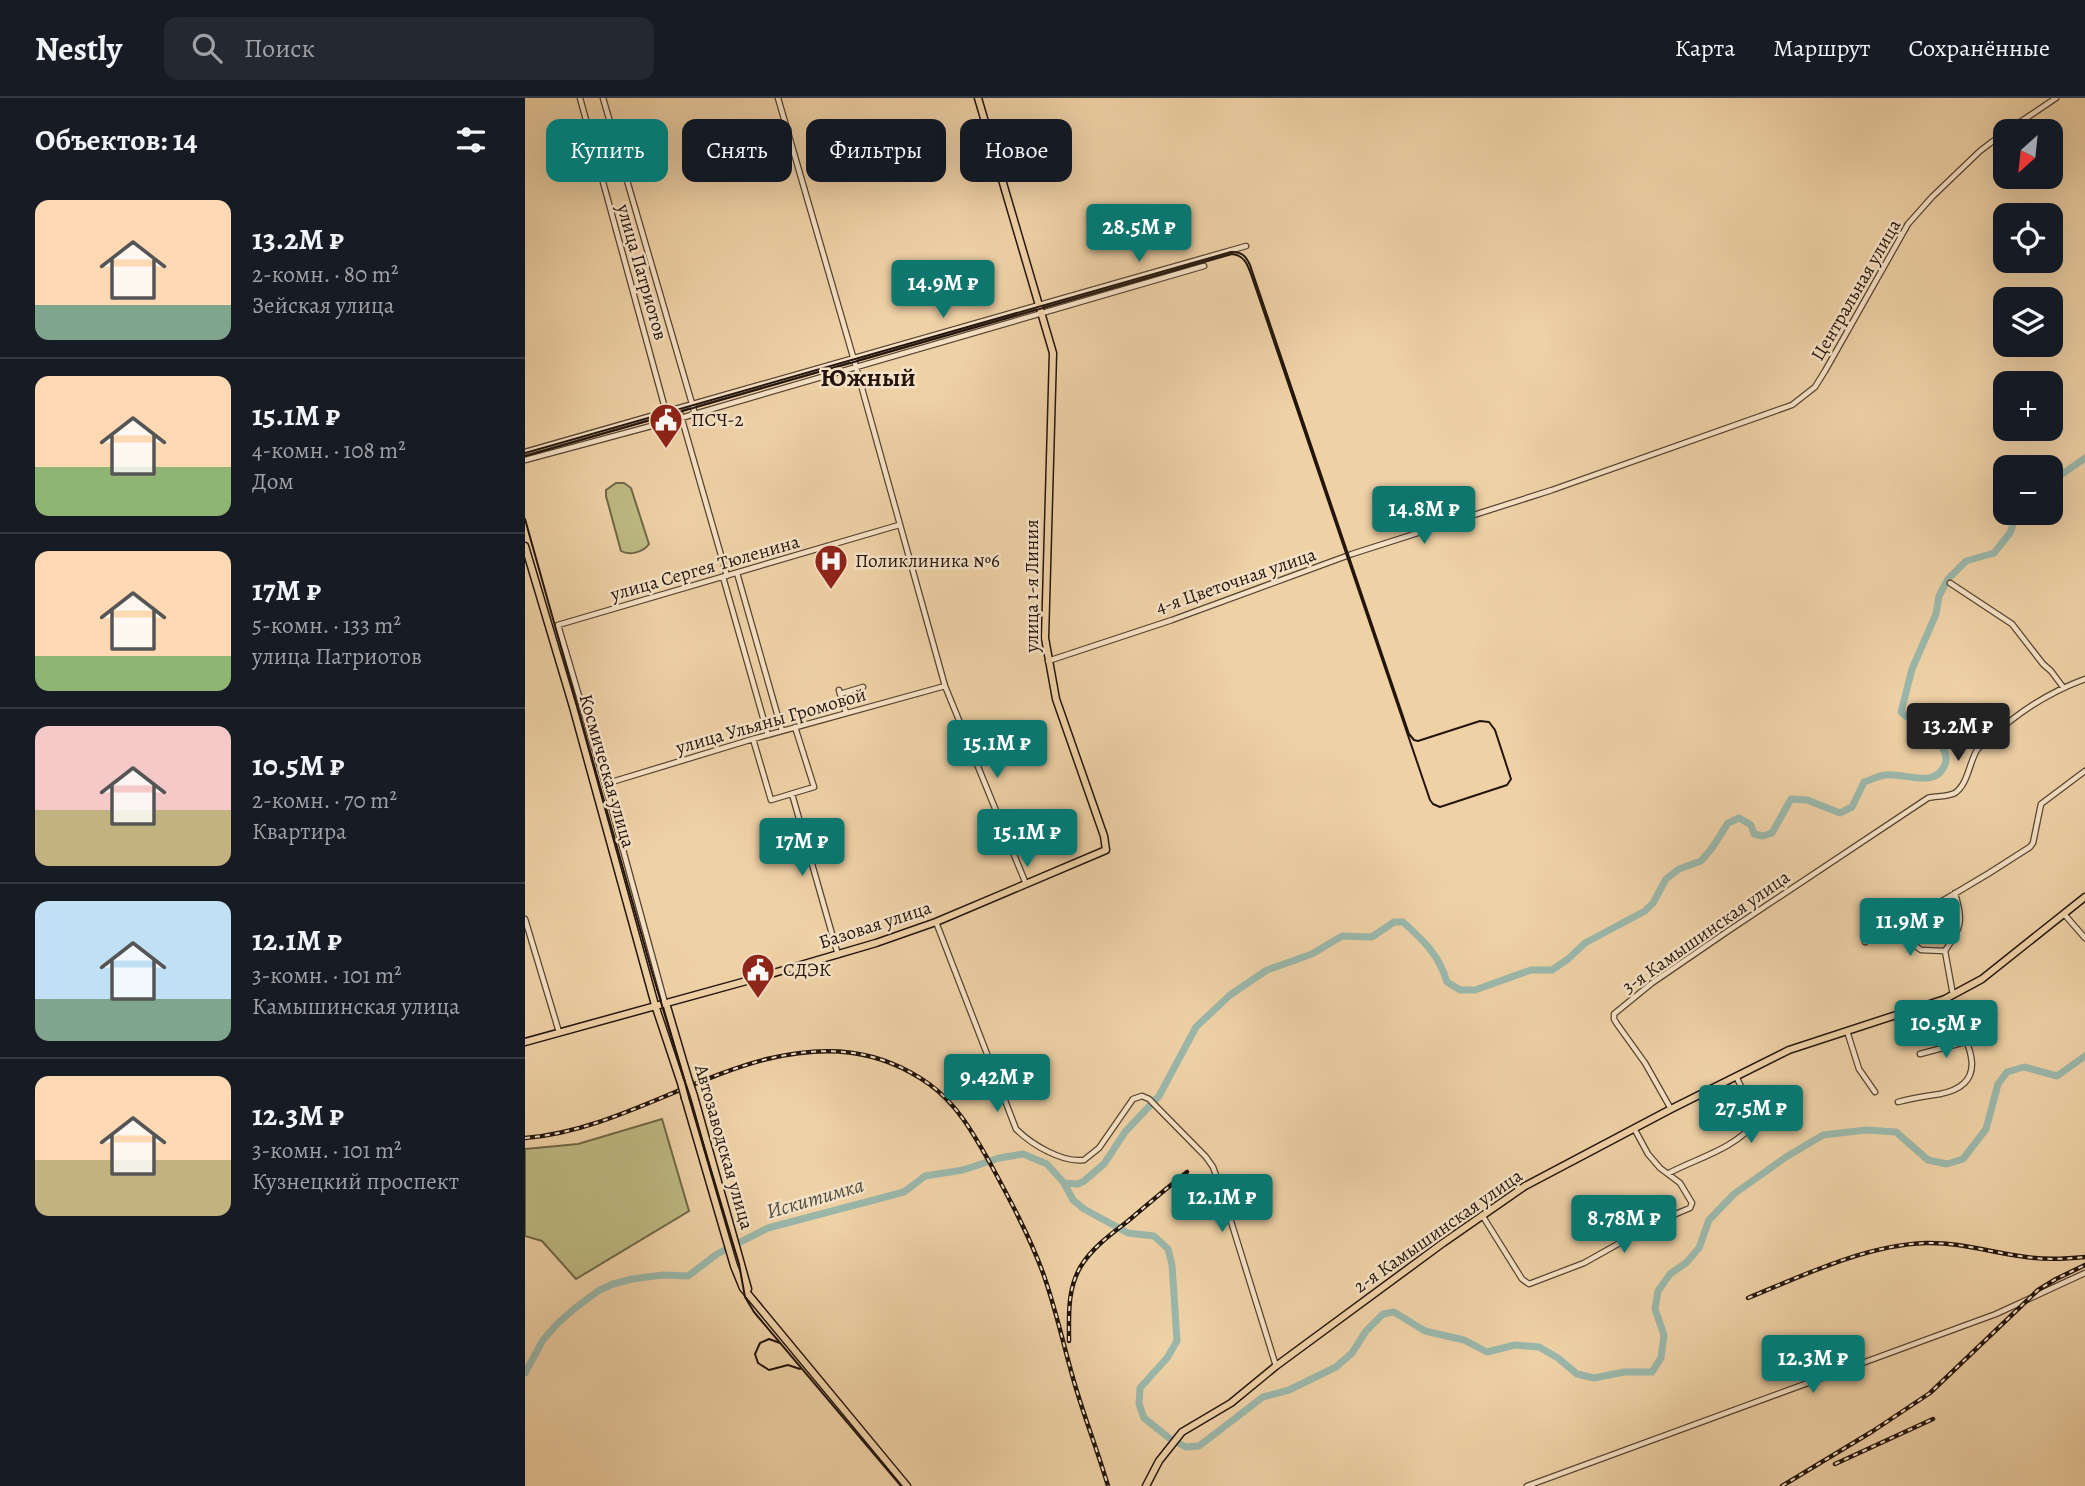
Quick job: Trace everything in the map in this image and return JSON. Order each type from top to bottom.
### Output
[{"type":"main road","points":[[978,98],[1038,305]]},
{"type":"main road","name":"улица 1-я Линия","points":[[1038,305],[1053,353],[1044,636],[1056,699],[1107,850]]},
{"type":"main road","name":"Космическая улица","points":[[525,547],[573,707],[655,1006],[681,1083]]},
{"type":"main road","name":"Базовая улица","points":[[525,1041],[838,955],[936,922],[1107,850]]},
{"type":"main road","name":"2-я Камышинская улица","points":[[1146,1486],[1153,1471],[1182,1432],[1231,1403],[1276,1366],[1525,1186],[1789,1049],[1953,995],[1982,979],[2085,897]]},
{"type":"main road","name":"Автозаводская улица","points":[[666,1003],[694,1096],[725,1221]]},
{"type":"main road","name":"Автозаводская улица","points":[[681,1083],[738,1265],[753,1300],[907,1486]]},
{"type":"street","name":"улица Патриотов","points":[[580,98],[666,412]]},
{"type":"street","name":"улица Патриотов","points":[[603,98],[695,414]]},
{"type":"street","points":[[778,98],[945,686],[1025,884]]},
{"type":"street","name":"Центральная улица","points":[[2025,119],[2055,99]]},
{"type":"street","name":"Центральная улица","points":[[1792,405],[1815,387],[1908,224],[1932,197],[1993,142]]},
{"type":"street","points":[[525,452],[1246,246]]},
{"type":"street","points":[[525,460],[695,414],[1204,266]]},
{"type":"street","name":"4-я Цветочная улица","points":[[1048,661],[1172,620],[1352,554],[1552,490],[1792,405]]},
{"type":"street","points":[[679,409],[768,735]]},
{"type":"street","name":"улица Сергея Тюленина","points":[[558,625],[899,525]]},
{"type":"street","points":[[737,573],[782,731]]},
{"type":"street","points":[[1950,583],[2012,624],[2063,687],[2085,679]]},
{"type":"street","name":"Космическая улица","points":[[558,625],[666,1003]]},
{"type":"street","name":"улица Ульяны Громовой","points":[[605,784],[753,739],[945,686]]},
{"type":"street","points":[[846,713],[840,692],[863,687]]},
{"type":"street","name":"3-я Камышинская улица","points":[[1671,1109],[1645,1063],[1613,1019],[1614,1014],[1652,983],[1928,798],[1957,791],[1964,782],[1977,751],[1990,738],[2031,705],[2063,687]]},
{"type":"street","points":[[753,739],[771,800],[792,794],[814,787],[795,727]]},
{"type":"street","points":[[1865,942],[2030,848],[2041,804],[2085,771]]},
{"type":"street","points":[[792,794],[838,955]]},
{"type":"street","points":[[1953,995],[1945,951],[1961,922],[1955,893]]},
{"type":"street","points":[[2064,914],[2085,938]]},
{"type":"street","points":[[525,919],[559,1032]]},
{"type":"street","points":[[936,922],[1016,1129],[1028,1141],[1066,1158],[1083,1160],[1099,1148],[1133,1099],[1138,1096],[1149,1099],[1206,1157],[1213,1167],[1276,1366]]},
{"type":"street","points":[[1902,923],[1921,950],[1945,951]]},
{"type":"street","points":[[1898,1102],[1959,1087],[1971,1077],[1974,1066],[1945,999]]},
{"type":"street","points":[[1847,1031],[1859,1069],[1875,1092]]},
{"type":"street","points":[[1920,1054],[1965,1042]]},
{"type":"street","points":[[1669,1173],[1735,1142],[1757,1121],[1736,1076]]},
{"type":"street","points":[[1482,1215],[1522,1279],[1529,1284],[1584,1263],[1659,1221],[1690,1208],[1692,1203],[1681,1183],[1660,1168],[1648,1154],[1635,1130]]},
{"type":"street","points":[[1527,1486],[1996,1314],[2085,1273]]},
{"type":"shaded area","points":[[616,483],[624,483],[631,488],[649,544],[636,552],[621,551],[606,496],[606,490]]},
{"type":"shaded area","points":[[662,1119],[689,1211],[576,1279],[542,1241],[525,1236],[525,1149],[578,1144]]},
{"type":"waterway","points":[[2063,474],[2085,458]]},
{"type":"waterway","points":[[1064,1183],[1078,1184],[1104,1164],[1125,1132],[1159,1096],[1196,1027],[1230,995],[1267,970],[1312,954],[1342,936],[1372,937],[1394,922],[1403,922],[1424,942],[1440,964],[1447,982],[1460,990],[1475,990],[1531,970],[1552,970],[1585,943],[1645,911],[1653,903],[1666,879],[1679,869],[1701,861],[1728,823],[1739,818],[1751,825],[1754,834],[1763,836],[1772,833],[1791,799],[1807,800],[1840,813],[1852,807],[1864,782],[1885,775],[1927,778],[1941,772],[1946,760],[1943,749],[1932,736],[1901,712],[1912,669],[1948,579],[1966,561],[1994,553],[2010,533],[2013,525]]},
{"type":"waterway","name":"Искитимка","points":[[525,1373],[543,1340],[557,1324],[598,1291],[613,1284],[663,1275],[688,1276],[717,1254],[768,1228],[904,1192],[925,1176],[963,1170],[999,1158],[1023,1154],[1047,1164],[1064,1183],[1073,1200],[1084,1209],[1128,1233],[1154,1236],[1168,1249],[1172,1265],[1177,1341],[1167,1358],[1140,1388],[1139,1404],[1144,1418],[1169,1438],[1186,1447],[1199,1446],[1263,1397],[1289,1390],[1336,1367],[1352,1353],[1366,1331],[1383,1314],[1394,1312],[1425,1331],[1464,1340],[1487,1352],[1515,1345],[1539,1347],[1577,1374],[1594,1378],[1624,1372],[1652,1372],[1661,1358],[1664,1335],[1655,1309],[1658,1291],[1670,1274],[1686,1263],[1699,1248],[1709,1220],[1734,1194],[1786,1157],[1823,1135],[1866,1130],[1896,1132],[1928,1160],[1947,1164],[1963,1159],[1986,1129],[1998,1084],[2007,1072],[2024,1067],[2057,1076],[2085,1056]]},
{"type":"tram line","points":[[525,453],[1238,252],[1250,265],[1409,734],[1418,741],[1480,721],[1489,722],[1495,730],[1511,779],[1507,785],[1440,807],[1430,800],[1252,277],[1240,256],[1232,254],[525,456]]},
{"type":"tram line","points":[[525,519],[652,972],[739,1264],[745,1297],[754,1312],[901,1486]]},
{"type":"tram line","points":[[780,1343],[769,1339],[760,1343],[755,1354],[758,1363],[769,1370],[788,1365],[800,1369]]},
{"type":"railway","points":[[525,1138],[587,1126],[737,1068],[789,1055],[831,1051],[851,1053],[890,1063],[910,1072],[939,1092],[964,1120],[1025,1231],[1048,1287],[1075,1385],[1108,1486]]},
{"type":"railway","points":[[1069,1341],[1071,1293],[1076,1275],[1085,1259],[1187,1172]]},
{"type":"railway","points":[[1748,1298],[1858,1255],[1903,1245],[1951,1244],[2041,1259],[2085,1257]]},
{"type":"railway","points":[[1782,1486],[1930,1393],[2038,1290],[2085,1265]]},
{"type":"railway","points":[[1835,1464],[1933,1419]]},
{"type":"place","name":"ПСЧ-2","points":[[666,450]]},
{"type":"place","name":"Поликлиника №6","points":[[831,591]]},
{"type":"place","name":"СДЭК","points":[[758,1000]]},
{"type":"district","name":"Южный","points":[[868,377]]}]
